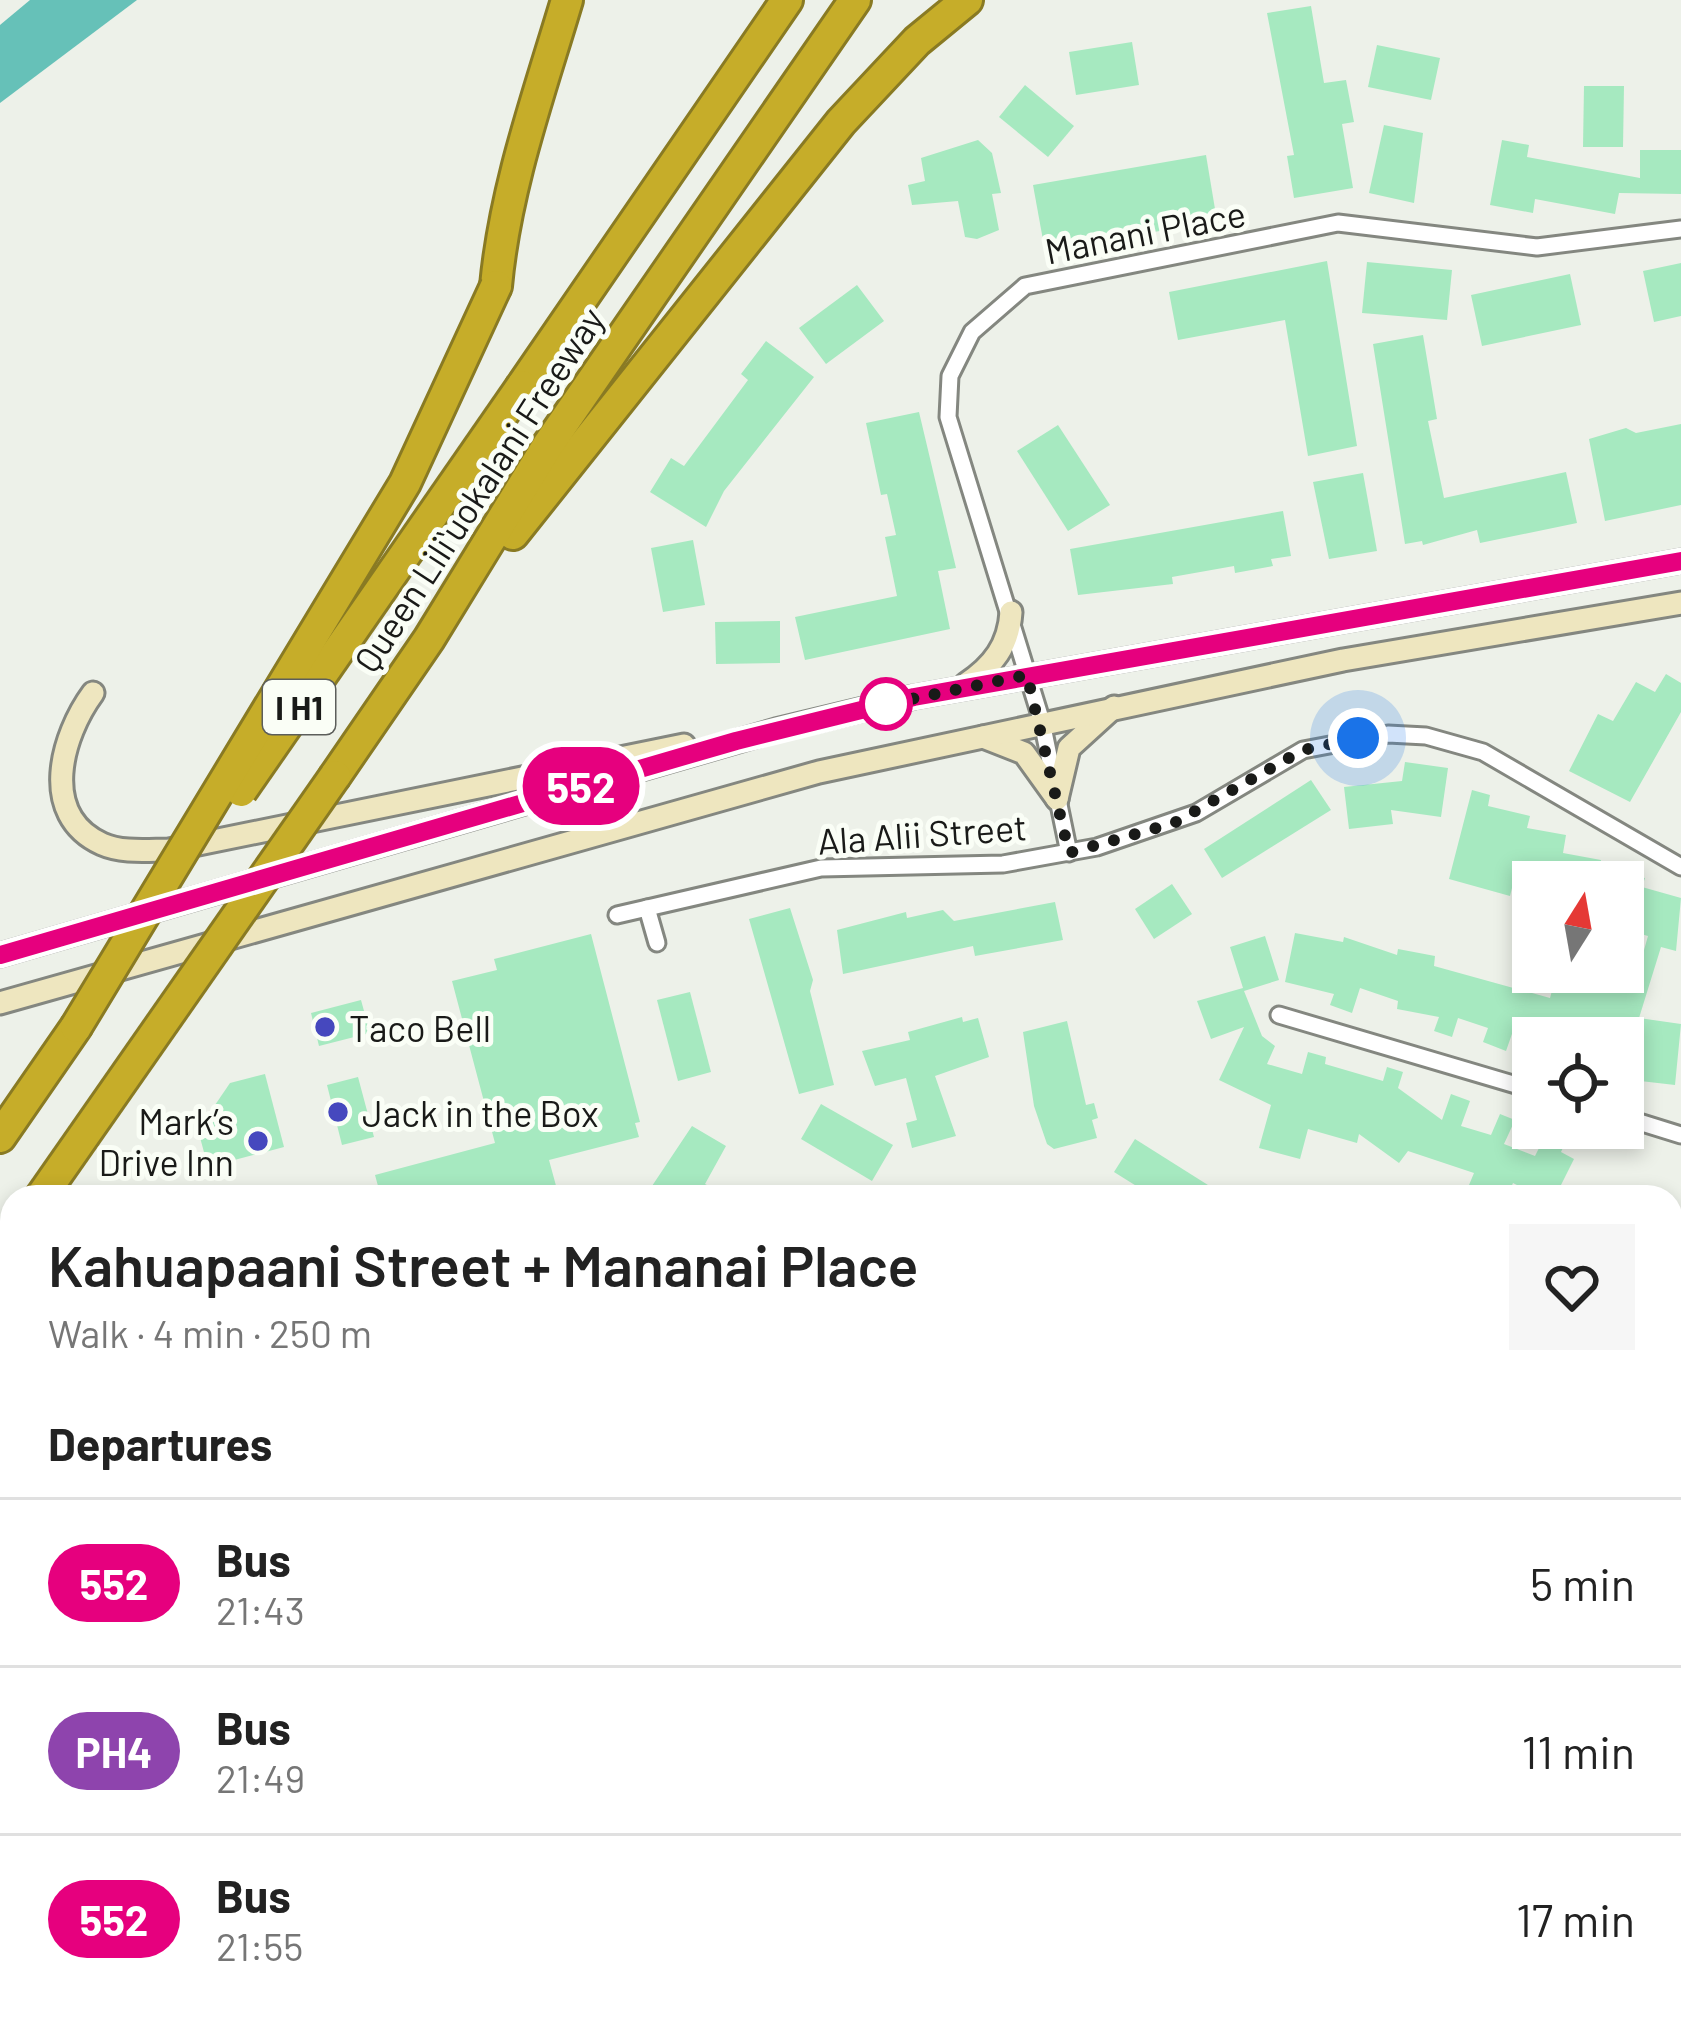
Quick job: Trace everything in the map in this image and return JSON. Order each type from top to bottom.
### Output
[{"type":"highway","points":[[76,1027],[405,483],[496,286],[515,176],[567,0]]},
{"type":"highway","name":"Queen Liliʻuokalani Freeway","points":[[0,1137],[787,0]]},
{"type":"highway","name":"Queen Liliʻuokalani Freeway","points":[[49,1185],[429,639],[548,445],[855,0]]},
{"type":"highway","points":[[429,639],[842,122],[917,41],[967,0]]},
{"type":"main road","points":[[0,955],[776,730],[1027,675],[1681,561]]},
{"type":"main road","points":[[0,1003],[819,772],[1343,660],[1681,603]]},
{"type":"main road","points":[[957,689],[982,673],[1006,642],[1011,612]]},
{"type":"main road","points":[[93,693],[67,735],[61,787],[86,832],[101,844],[130,850],[169,850],[596,759],[776,730]]},
{"type":"main road","points":[[1057,799],[1069,748],[1115,706]]},
{"type":"main road","points":[[983,737],[1024,752],[1057,799]]},
{"type":"street","name":"Manani Place","points":[[1069,853],[1042,722],[948,417],[950,376],[972,332],[1025,286],[1338,223],[1537,247],[1681,229]]},
{"type":"street","name":"Ala Alii Street","points":[[617,915],[821,868],[983,866],[1069,853],[1196,813],[1303,750],[1408,734],[1467,746],[1515,767],[1681,867]]},
{"type":"street","points":[[647,908],[657,943]]},
{"type":"street","points":[[1279,1016],[1512,1084]]},
{"type":"street","points":[[1644,1124],[1681,1135]]},
{"type":"water","points":[[30,0],[137,0],[0,103],[0,25]]},
{"type":"building","points":[[1311,6],[1324,83],[1346,80],[1354,122],[1342,124],[1353,188],[1294,198],[1287,156],[1294,155],[1267,13]]},
{"type":"building","points":[[1132,42],[1139,85],[1076,95],[1069,52]]},
{"type":"building","points":[[1377,45],[1440,58],[1431,100],[1368,87]]},
{"type":"building","points":[[1025,85],[1074,126],[1048,157],[999,117]]},
{"type":"building","points":[[1584,86],[1624,86],[1623,147],[1583,147]]},
{"type":"building","points":[[1384,125],[1423,133],[1414,203],[1369,193]]},
{"type":"building","points":[[978,140],[992,153],[1001,193],[992,194],[999,230],[977,239],[965,237],[958,201],[912,205],[908,185],[925,181],[921,158]]},
{"type":"building","points":[[1502,140],[1529,145],[1527,157],[1640,178],[1640,150],[1681,150],[1681,194],[1619,193],[1615,214],[1535,199],[1533,213],[1490,205]]},
{"type":"building","points":[[1206,155],[1217,221],[1045,251],[1033,185]]},
{"type":"building","points":[[1327,261],[1357,446],[1308,456],[1285,320],[1178,340],[1169,292]]},
{"type":"building","points":[[1367,262],[1452,270],[1447,320],[1362,313]]},
{"type":"building","points":[[1681,263],[1681,316],[1654,322],[1643,271]]},
{"type":"building","points":[[1570,274],[1581,325],[1482,346],[1471,295]]},
{"type":"building","points":[[857,285],[884,321],[826,364],[799,328]]},
{"type":"building","points":[[1423,335],[1437,419],[1428,421],[1444,498],[1566,472],[1577,523],[1480,543],[1477,530],[1423,545],[1422,541],[1405,544],[1373,344]]},
{"type":"building","points":[[766,341],[814,377],[724,491],[706,527],[650,492],[671,458],[684,466],[748,380],[741,374]]},
{"type":"building","points":[[919,412],[956,568],[938,571],[950,629],[805,660],[795,617],[897,596],[885,537],[896,535],[887,494],[881,495],[866,423]]},
{"type":"building","points":[[1681,424],[1681,505],[1605,521],[1589,439],[1626,428],[1636,433]]},
{"type":"building","points":[[1058,425],[1110,505],[1068,531],[1017,451]]},
{"type":"building","points":[[1363,473],[1377,551],[1329,559],[1313,482]]},
{"type":"building","points":[[1283,511],[1291,556],[1271,559],[1273,566],[1235,573],[1234,566],[1172,577],[1173,584],[1078,595],[1070,549]]},
{"type":"building","points":[[693,540],[705,605],[663,612],[651,548]]},
{"type":"building","points":[[780,621],[780,663],[716,664],[715,622]]},
{"type":"building","points":[[1666,674],[1681,683],[1681,712],[1630,802],[1569,771],[1598,714],[1613,721],[1636,682],[1655,692]]},
{"type":"building","points":[[1405,762],[1448,768],[1441,817],[1391,810],[1393,824],[1349,829],[1344,787],[1402,781]]},
{"type":"building","points":[[1311,780],[1331,810],[1222,878],[1204,849]]},
{"type":"building","points":[[1472,790],[1490,795],[1488,806],[1530,816],[1527,828],[1566,835],[1563,853],[1601,860],[1512,861],[1510,896],[1449,879]]},
{"type":"building","points":[[1172,884],[1192,914],[1154,939],[1135,909]]},
{"type":"building","points":[[1644,888],[1681,898],[1676,951],[1661,947],[1639,1017],[1512,1017],[1506,1051],[1483,1042],[1488,1028],[1458,1018],[1452,1037],[1434,1031],[1439,1017],[1397,1009],[1398,1001],[1360,988],[1352,1013],[1330,1005],[1334,994],[1285,982],[1295,933],[1343,942],[1344,937],[1397,955],[1398,949],[1435,956],[1434,966],[1512,988],[1512,993],[1550,998],[1551,993],[1644,993],[1648,936],[1644,935]]},
{"type":"building","points":[[1055,902],[1063,940],[975,956],[973,946],[843,974],[837,930],[906,912],[907,918],[943,910],[954,921]]},
{"type":"building","points":[[790,908],[813,980],[810,991],[834,1085],[799,1094],[749,919]]},
{"type":"building","points":[[591,934],[640,1122],[635,1123],[639,1137],[549,1160],[556,1185],[378,1185],[375,1175],[495,1143],[452,981],[497,970],[494,959]]},
{"type":"building","points":[[1265,936],[1279,980],[1244,991],[1262,1036],[1275,1046],[1267,1064],[1302,1074],[1308,1052],[1326,1057],[1325,1064],[1383,1081],[1387,1067],[1403,1072],[1398,1088],[1442,1120],[1451,1094],[1470,1101],[1461,1126],[1491,1135],[1500,1114],[1512,1119],[1504,1144],[1512,1149],[1535,1156],[1538,1149],[1562,1149],[1574,1159],[1561,1185],[1469,1185],[1474,1173],[1408,1151],[1399,1163],[1359,1134],[1357,1143],[1308,1129],[1300,1159],[1259,1148],[1271,1105],[1219,1080],[1244,1027],[1211,1039],[1197,1001],[1243,988],[1230,947]]},
{"type":"building","points":[[690,992],[711,1072],[678,1081],[657,1000]]},
{"type":"building","points":[[361,1000],[370,1033],[319,1046],[311,1013]]},
{"type":"building","points":[[962,1017],[963,1022],[978,1018],[989,1057],[935,1076],[956,1136],[912,1148],[906,1123],[917,1120],[906,1078],[875,1086],[862,1051],[910,1040],[908,1032]]},
{"type":"building","points":[[1644,1019],[1681,1024],[1675,1085],[1644,1081]]},
{"type":"building","points":[[1067,1021],[1086,1105],[1094,1103],[1098,1118],[1092,1120],[1097,1138],[1054,1149],[1047,1144],[1034,1106],[1023,1032]]},
{"type":"building","points":[[265,1074],[284,1147],[208,1167],[198,1130],[230,1083]]},
{"type":"building","points":[[358,1077],[374,1137],[342,1145],[327,1085]]},
{"type":"building","points":[[821,1104],[893,1145],[872,1181],[801,1139]]},
{"type":"building","points":[[692,1126],[726,1146],[707,1185],[653,1185]]},
{"type":"building","points":[[1135,1139],[1208,1185],[1135,1185],[1114,1172]]},
{"type":"bus line","name":"552","points":[[0,955],[736,741],[914,697],[1076,664],[1681,561]]},
{"type":"place","name":"Taco Bell","points":[[325,1027]]},
{"type":"place","name":"Jack in the Box","points":[[338,1112]]},
{"type":"place","name":"Mark’s Drive Inn","points":[[258,1141]]},
{"type":"route","points":[[886,704],[868,708],[1027,675],[1042,722],[1069,853],[1174,823],[1303,750],[1358,738]]}]
